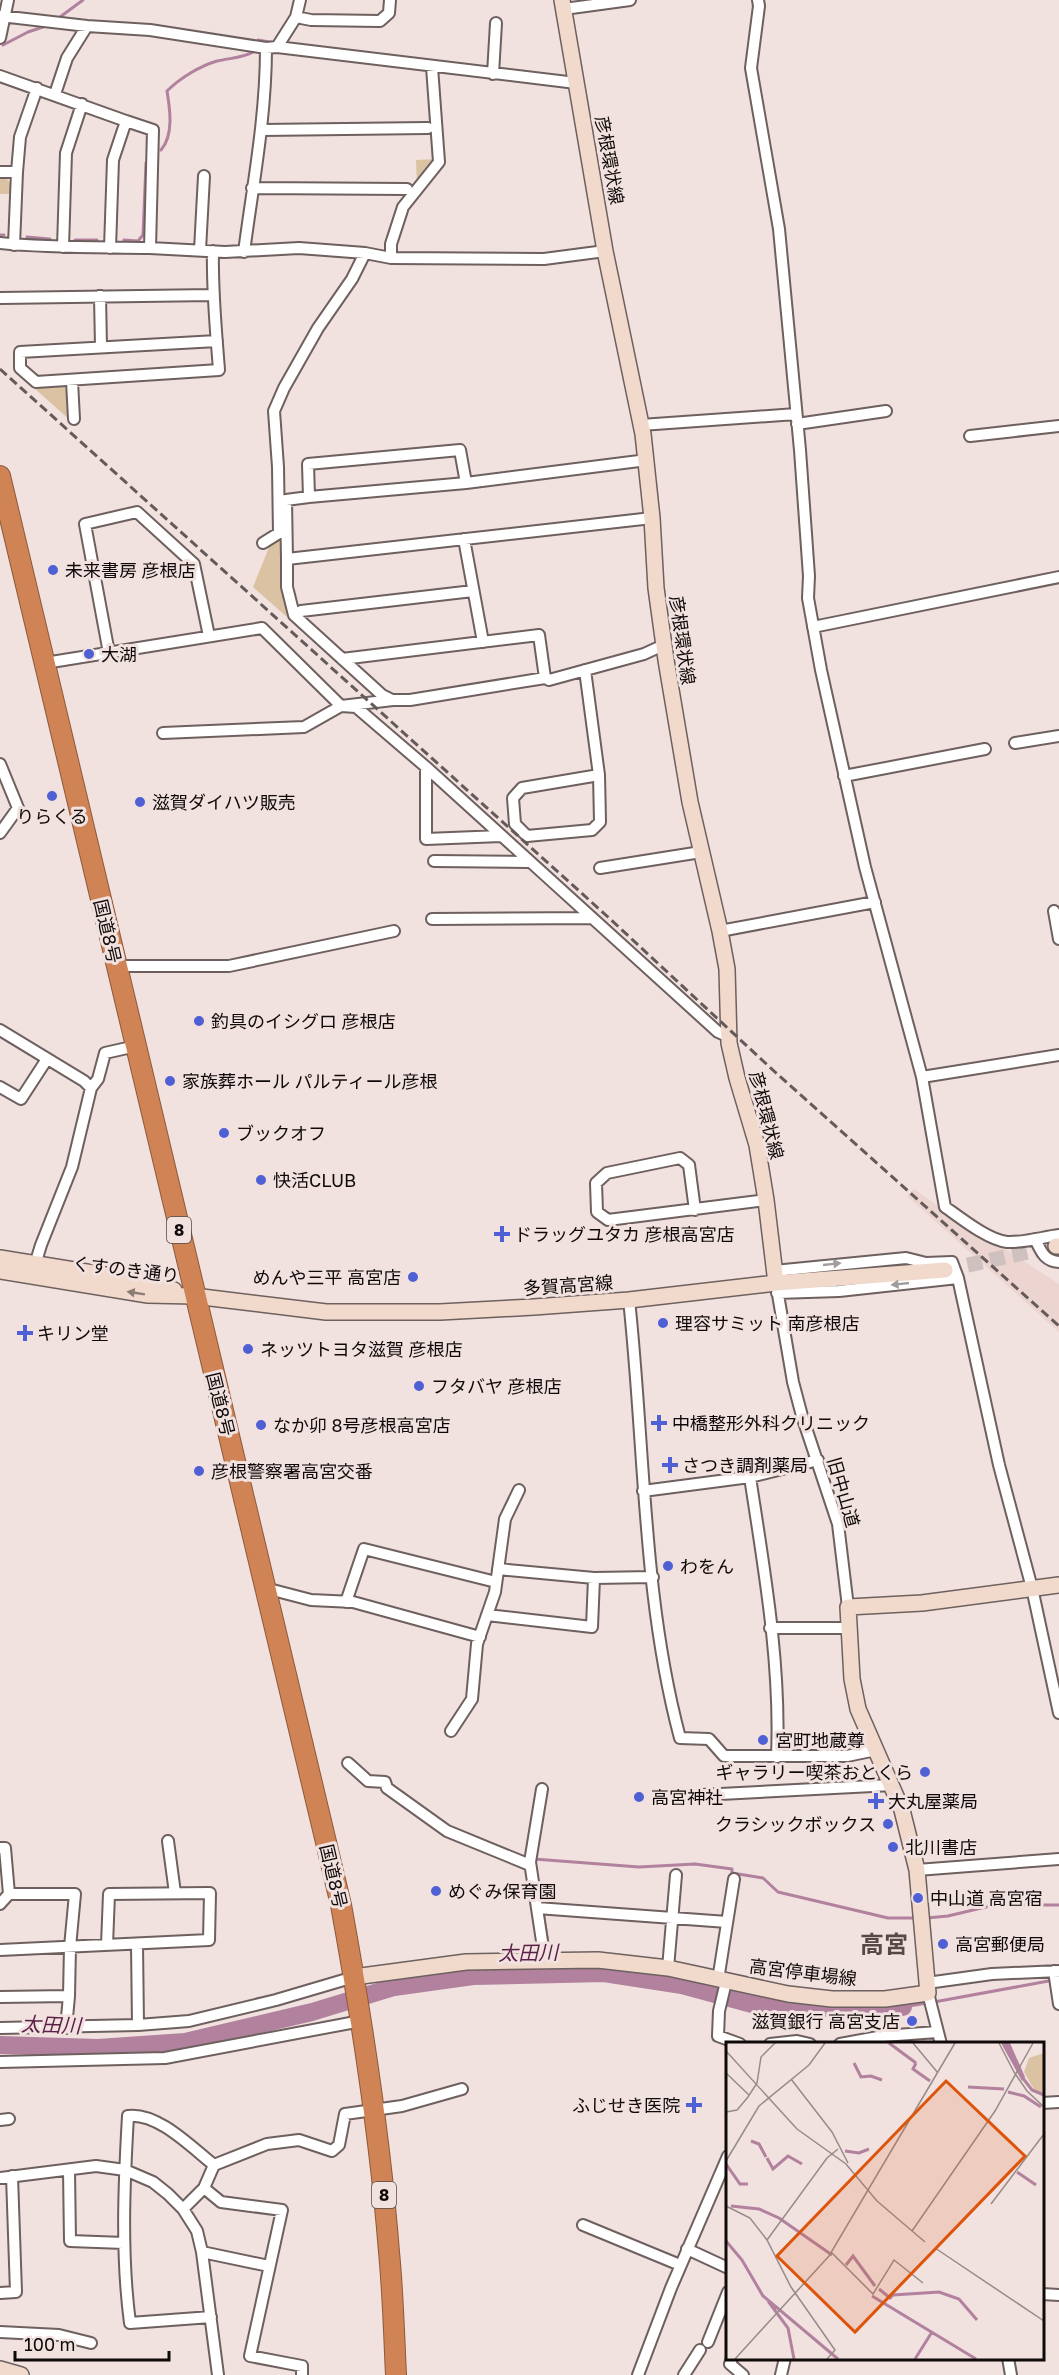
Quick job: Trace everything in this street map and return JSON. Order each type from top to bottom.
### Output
[{"type":"highway","name":"国道8号","points":[[0,476],[341,1905],[374,2110],[390,2254],[396,2375]]},
{"type":"main road","name":"彦根環状線","points":[[563,5],[605,251],[647,460],[656,588],[676,728],[727,969],[729,1037],[737,1078],[757,1145],[766,1200],[775,1283]]},
{"type":"main road","name":"くすのき通り","points":[[0,1257],[34,1269],[148,1295],[194,1296]]},
{"type":"main road","name":"くすのき通り","points":[[0,1271],[34,1269]]},
{"type":"main road","name":"多賀高宮線","points":[[194,1296],[326,1312],[440,1312],[628,1300],[775,1283],[951,1274]]},
{"type":"main road","points":[[929,1997],[917,1870],[902,1810],[858,1709],[852,1679],[848,1607],[922,1603],[1059,1585]]},
{"type":"main road","name":"高宮停車場線","points":[[354,1981],[466,1962],[598,1960],[668,1968],[722,1983],[832,1999],[929,1997]]},
{"type":"main road","points":[[0,2369],[21,2375]]},
{"type":"street","points":[[0,38],[8,0]]},
{"type":"street","points":[[244,252],[262,130],[271,48],[296,17],[300,0]]},
{"type":"street","points":[[296,17],[311,20],[380,21],[389,14],[390,0]]},
{"type":"street","points":[[563,5],[630,0]]},
{"type":"street","points":[[758,0],[751,68],[779,229],[809,576],[808,598],[844,776],[922,1077],[945,1207],[999,1240],[1008,1242],[1035,1239],[1058,1242]]},
{"type":"street","points":[[3,17],[150,30],[271,48],[576,83]]},
{"type":"street","points":[[493,74],[496,23]]},
{"type":"street","points":[[55,94],[67,58],[87,26]]},
{"type":"street","points":[[391,258],[391,244],[403,207],[439,162],[432,67]]},
{"type":"street","points":[[0,76],[153,130],[150,248]]},
{"type":"street","points":[[14,245],[20,136],[37,88]]},
{"type":"street","points":[[63,247],[66,153],[82,104]]},
{"type":"street","points":[[110,248],[113,160],[126,121]]},
{"type":"street","points":[[262,130],[428,129]]},
{"type":"street","points":[[0,172],[17,172]]},
{"type":"street","points":[[200,250],[204,176]]},
{"type":"street","points":[[252,188],[407,189]]},
{"type":"street","points":[[0,243],[244,252],[299,248],[365,253],[391,258],[544,259],[605,251]]},
{"type":"street","points":[[213,251],[212,295],[217,341],[219,370],[36,382],[20,368],[20,352],[217,341]]},
{"type":"street","points":[[365,253],[352,279],[318,328],[284,388],[274,411],[287,560],[287,587],[294,615],[382,694],[393,700]]},
{"type":"street","points":[[1,298],[212,295]]},
{"type":"street","points":[[100,297],[101,347]]},
{"type":"street","points":[[72,381],[74,419]]},
{"type":"street","points":[[641,425],[796,419],[886,411]]},
{"type":"street","points":[[970,436],[1059,426]]},
{"type":"street","points":[[309,497],[308,464],[413,454],[460,450],[466,483]]},
{"type":"street","points":[[283,532],[286,500],[466,483],[647,460]]},
{"type":"street","points":[[109,653],[86,524],[137,512],[194,564],[209,636]]},
{"type":"street","points":[[287,560],[652,518]]},
{"type":"street","points":[[263,543],[283,532]]},
{"type":"street","points":[[464,540],[483,642]]},
{"type":"street","points":[[813,627],[1059,577]]},
{"type":"street","points":[[294,615],[301,611],[473,591]]},
{"type":"street","points":[[45,663],[262,628],[341,706],[356,707],[426,766],[718,1032],[729,1037]]},
{"type":"street","points":[[342,659],[539,635],[545,678]]},
{"type":"street","points":[[163,733],[304,727],[341,706],[410,700],[545,678],[549,680],[657,648],[664,648]]},
{"type":"street","points":[[585,670],[599,775],[600,822],[592,830],[527,836],[515,824],[513,798],[522,788],[599,775]]},
{"type":"street","points":[[1015,743],[1059,736]]},
{"type":"street","points":[[844,776],[985,748]]},
{"type":"street","points":[[0,765],[18,808],[0,833]]},
{"type":"street","points":[[426,766],[426,839],[501,836]]},
{"type":"street","points":[[600,868],[701,852]]},
{"type":"street","points":[[434,861],[529,862]]},
{"type":"street","points":[[720,932],[875,902]]},
{"type":"street","points":[[1054,911],[1059,939]]},
{"type":"street","points":[[432,919],[592,918]]},
{"type":"street","points":[[117,966],[230,966],[394,931]]},
{"type":"street","points":[[0,1030],[84,1081],[91,1088]]},
{"type":"street","points":[[34,1269],[72,1167],[91,1088],[98,1079],[105,1053],[136,1046]]},
{"type":"street","points":[[922,1077],[1059,1055]]},
{"type":"street","points":[[0,1087],[21,1099],[47,1059]]},
{"type":"street","points":[[695,1210],[689,1166],[680,1158],[607,1173],[596,1183],[597,1212],[608,1220],[695,1210],[766,1200]]},
{"type":"street","points":[[1035,1239],[1044,1256],[1050,1261],[1059,1263]]},
{"type":"street","points":[[951,1274],[1032,1588],[1059,1713]]},
{"type":"street","name":"旧中山道","points":[[775,1283],[793,1382],[838,1524],[848,1607]]},
{"type":"street","points":[[628,1300],[652,1577],[669,1699],[680,1738],[709,1739],[724,1756],[847,1756],[876,1750]]},
{"type":"street","points":[[643,1491],[750,1477],[818,1460]]},
{"type":"street","points":[[750,1477],[768,1597],[779,1715],[777,1757]]},
{"type":"street","points":[[451,1731],[472,1699],[480,1637],[496,1582],[505,1519],[519,1490]]},
{"type":"street","points":[[346,1602],[364,1549],[496,1582]]},
{"type":"street","points":[[498,1569],[594,1578],[652,1577]]},
{"type":"street","points":[[487,1616],[592,1627],[594,1578]]},
{"type":"street","points":[[265,1588],[311,1600],[346,1602],[480,1637]]},
{"type":"street","points":[[770,1628],[849,1628]]},
{"type":"street","points":[[348,1762],[368,1781],[385,1782],[387,1788],[447,1831],[530,1865]]},
{"type":"street","points":[[701,1796],[892,1785]]},
{"type":"street","points":[[542,1789],[530,1865],[545,1961]]},
{"type":"street","points":[[168,1841],[175,1893]]},
{"type":"street","points":[[0,1848],[5,1848],[9,1894],[0,1904]]},
{"type":"street","points":[[917,1870],[1059,1859]]},
{"type":"street","points":[[668,1968],[676,1875]]},
{"type":"street","points":[[734,1880],[727,1922],[718,2036],[737,2042]]},
{"type":"street","points":[[9,1894],[75,1893],[66,2028]]},
{"type":"street","points":[[0,1950],[137,1944],[209,1940],[210,1893],[109,1894],[107,1945]]},
{"type":"street","points":[[537,1908],[727,1922]]},
{"type":"street","points":[[137,1944],[138,2025]]},
{"type":"street","points":[[941,2042],[929,1997],[992,1974],[1056,1971],[1059,2004]]},
{"type":"street","points":[[0,2028],[66,2028],[189,2021],[354,1981]]},
{"type":"street","points":[[0,1997],[69,1996]]},
{"type":"street","points":[[0,2062],[165,2058],[361,2018]]},
{"type":"street","points":[[846,2042],[883,2036],[937,2032]]},
{"type":"street","points":[[784,2042],[804,2042]]},
{"type":"street","points":[[183,2209],[204,2188],[214,2165],[267,2144],[299,2140],[333,2151],[339,2145],[345,2114],[402,2106],[462,2089]]},
{"type":"street","points":[[1044,2103],[1059,2102]]},
{"type":"street","points":[[212,2317],[130,2323],[124,2278],[128,2116],[138,2115],[158,2121],[214,2165]]},
{"type":"street","points":[[639,2375],[680,2265],[726,2159]]},
{"type":"street","points":[[0,2178],[96,2166],[125,2170],[153,2182],[183,2209],[197,2231],[202,2252],[218,2375]]},
{"type":"street","points":[[69,2170],[70,2241],[124,2243]]},
{"type":"street","points":[[0,2293],[16,2292],[12,2176]]},
{"type":"street","points":[[204,2188],[221,2202],[282,2210],[250,2356],[303,2366],[302,2375]]},
{"type":"street","points":[[583,2225],[680,2265]]},
{"type":"street","points":[[687,2249],[726,2267]]},
{"type":"street","points":[[202,2252],[270,2266]]},
{"type":"street","points":[[1044,2294],[1059,2295]]},
{"type":"street","points":[[684,2375],[704,2346],[726,2296]]},
{"type":"street","points":[[0,2332],[59,2335],[91,2343]]},
{"type":"street","points":[[731,2360],[730,2364],[743,2375]]},
{"type":"street","points":[[781,2375],[784,2360]]},
{"type":"street","points":[[1008,2360],[1011,2375]]},
{"type":"shaded area","points":[[438,159],[417,183],[416,160]]},
{"type":"shaded area","points":[[0,177],[5,177],[12,185],[11,194],[0,194]]},
{"type":"shaded area","points":[[61,385],[69,391],[71,421],[33,387]]},
{"type":"shaded area","points":[[283,538],[283,587],[287,617],[253,587],[270,545]]},
{"type":"shaded area","points":[[914,1189],[960,1222],[1059,1284],[1059,1332],[907,1196]]},
{"type":"waterway","points":[[60,17],[83,0]]},
{"type":"waterway","points":[[3,45],[46,26]]},
{"type":"waterway","points":[[258,42],[258,40],[275,43]]},
{"type":"waterway","points":[[161,150],[168,137],[169,129],[167,91],[184,77],[204,66],[255,51]]},
{"type":"waterway","points":[[124,240],[138,241],[143,235],[146,163]]},
{"type":"waterway","points":[[27,237],[50,239]]},
{"type":"waterway","points":[[75,240],[97,240]]},
{"type":"waterway","points":[[534,1859],[639,1867],[695,1864],[732,1869],[732,1873],[763,1878],[778,1892],[888,1918],[918,1918]]},
{"type":"waterway","points":[[540,1892],[550,1957]]},
{"type":"waterway","points":[[927,1918],[948,1916],[994,1905],[1059,1905]]},
{"type":"waterway","points":[[550,1966],[550,1974]]},
{"type":"waterway","name":"太田川","points":[[0,2045],[98,2048],[185,2042],[312,2012],[394,1987],[473,1976],[604,1973],[682,1985],[752,2004],[784,2008],[903,2007]]},
{"type":"waterway","name":"太田川","points":[[934,2002],[1054,1980]]},
{"type":"waterway","name":"太田川","points":[[903,2007],[927,2003]]},
{"type":"tunnel","points":[[945,1270],[1056,1246]]},
{"type":"railway","points":[[0,369],[608,917],[775,1072],[1059,1326]]},
{"type":"place","name":"未来書房 彦根店","points":[[53,570]]},
{"type":"place","name":"大湖","points":[[89,654]]},
{"type":"place","name":"りらくる","points":[[52,796]]},
{"type":"place","name":"滋賀ダイハツ販売","points":[[140,802]]},
{"type":"place","name":"釣具のイシグロ 彦根店","points":[[199,1021]]},
{"type":"place","name":"家族葬ホール パルティール彦根","points":[[170,1081]]},
{"type":"place","name":"ブックオフ","points":[[224,1133]]},
{"type":"place","name":"快活CLUB","points":[[261,1180]]},
{"type":"place","name":"ドラッグユタカ 彦根高宮店","points":[[502,1234]]},
{"type":"place","name":"めんや三平 高宮店","points":[[413,1277]]},
{"type":"place","name":"理容サミット 南彦根店","points":[[663,1323]]},
{"type":"place","name":"キリン堂","points":[[25,1333]]},
{"type":"place","name":"ネッツトヨタ滋賀 彦根店","points":[[248,1349]]},
{"type":"place","name":"フタバヤ 彦根店","points":[[419,1386]]},
{"type":"place","name":"中橋整形外科クリニック","points":[[659,1423]]},
{"type":"place","name":"なか卯 8号彦根高宮店","points":[[261,1425]]},
{"type":"place","name":"さつき調剤薬局","points":[[670,1465]]},
{"type":"place","name":"彦根警察署高宮交番","points":[[199,1471]]},
{"type":"place","name":"わをん","points":[[668,1566]]},
{"type":"place","name":"宮町地蔵尊","points":[[763,1740]]},
{"type":"place","name":"ギャラリー喫茶おとくら","points":[[925,1772]]},
{"type":"place","name":"高宮神社","points":[[639,1797]]},
{"type":"place","name":"大丸屋薬局","points":[[876,1801]]},
{"type":"place","name":"クラシックボックス","points":[[888,1824]]},
{"type":"place","name":"北川書店","points":[[893,1847]]},
{"type":"place","name":"めぐみ保育園","points":[[436,1891]]},
{"type":"place","name":"中山道 高宮宿","points":[[918,1898]]},
{"type":"place","name":"高宮郵便局","points":[[943,1944]]},
{"type":"place","name":"滋賀銀行 高宮支店","points":[[912,2021]]},
{"type":"place","name":"ふじせき医院","points":[[694,2105]]},
{"type":"district","name":"高宮","points":[[884,1943]]}]
